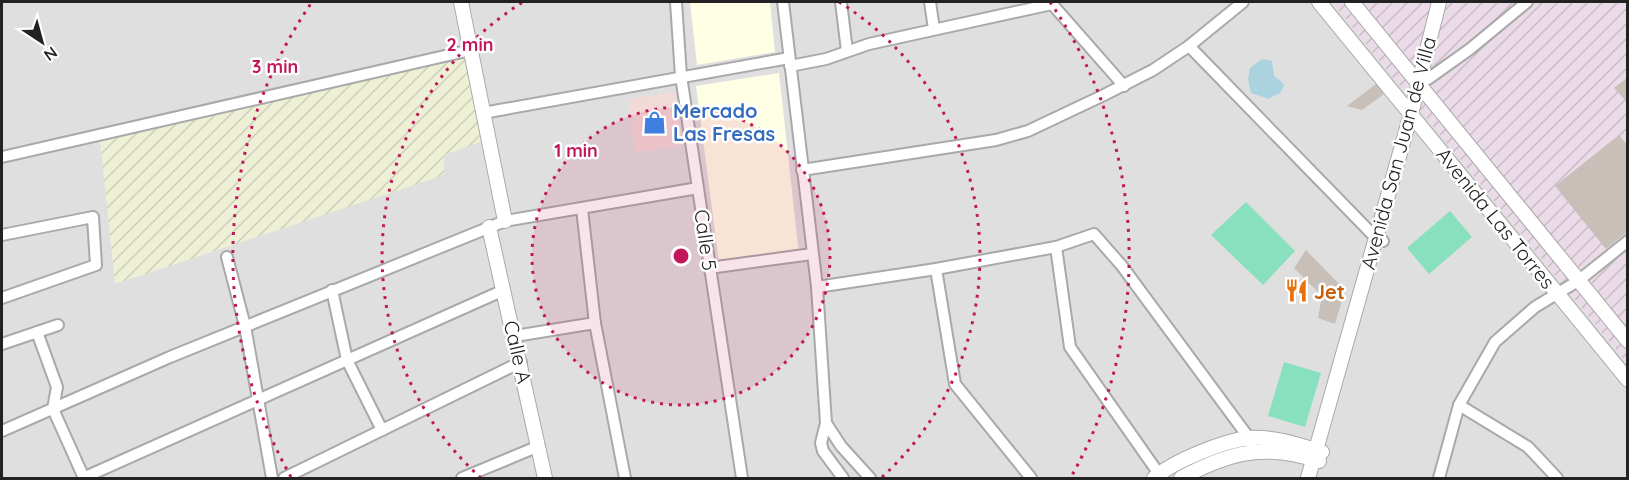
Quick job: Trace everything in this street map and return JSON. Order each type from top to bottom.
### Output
[{"type":"street","points":[[461,2],[505,221]]},
{"type":"street","name":"Calle 5","points":[[676,2],[681,76],[742,478]]},
{"type":"street","points":[[783,2],[817,287],[826,423],[821,443],[823,451],[843,478]]},
{"type":"street","points":[[841,2],[848,51]]},
{"type":"street","points":[[930,2],[934,29]]},
{"type":"street","points":[[802,170],[919,153],[1015,135],[1124,86],[1189,46],[1243,2]]},
{"type":"street","name":"Avenida Las Torres","points":[[1319,2],[1628,380]]},
{"type":"street","name":"Avenida Las Torres","points":[[1352,2],[1424,84],[1628,340]]},
{"type":"street","name":"Avenida San Juan de Villa","points":[[1424,84],[1439,2]]},
{"type":"street","name":"Avenida San Juan de Villa","points":[[1317,478],[1319,456],[1448,2]]},
{"type":"street","points":[[1424,84],[1527,2]]},
{"type":"street","points":[[483,113],[681,76],[826,59],[869,44],[1053,3],[1124,86]]},
{"type":"street","points":[[1189,46],[1379,239]]},
{"type":"street","points":[[2,157],[471,50]]},
{"type":"street","points":[[2,431],[170,357],[505,221],[698,188]]},
{"type":"street","points":[[582,209],[595,323],[625,478]]},
{"type":"street","points":[[2,235],[93,217],[96,265],[2,298]]},
{"type":"street","name":"Calle A","points":[[489,227],[521,362],[545,478]]},
{"type":"street","points":[[817,287],[936,269],[1056,247],[1094,234],[1122,266],[1251,445]]},
{"type":"street","points":[[1438,478],[1459,405],[1495,342],[1536,307],[1578,280],[1628,241]]},
{"type":"street","points":[[1056,247],[1070,347],[1157,476],[1204,450],[1282,441],[1319,456]]},
{"type":"street","points":[[710,268],[813,254]]},
{"type":"street","points":[[227,256],[245,326],[272,478]]},
{"type":"street","points":[[936,269],[955,384],[1031,478]]},
{"type":"street","points":[[37,332],[57,387],[53,409],[84,478],[504,290]]},
{"type":"street","points":[[332,291],[347,360],[382,430]]},
{"type":"street","points":[[515,336],[595,323]]},
{"type":"street","points":[[2,344],[58,325]]},
{"type":"street","points":[[284,478],[521,362]]},
{"type":"street","points":[[1459,405],[1528,447],[1557,478]]},
{"type":"street","points":[[826,423],[841,446],[870,478]]},
{"type":"street","points":[[1181,478],[1251,445]]},
{"type":"street","points":[[462,478],[539,446]]},
{"type":"street","name":"Avenida San Juan de Villa","points":[[1308,478],[1319,456]]},
{"type":"shaded area","points":[[2,2],[1332,2],[1627,363],[1627,478],[2,478]]},
{"type":"shaded area","points":[[690,2],[770,2],[775,52],[697,65]]},
{"type":"shaded area","points":[[1332,2],[1627,2],[1627,363],[1399,85]]},
{"type":"shaded area","points":[[465,56],[483,141],[444,155],[444,175],[115,284],[100,140]]},
{"type":"shaded area","points":[[779,73],[799,255],[719,262],[696,86]]},
{"type":"shaded area","name":"Mercado Las Fresas","points":[[675,92],[682,146],[635,152],[629,99]]},
{"type":"green space","points":[[1246,202],[1295,251],[1263,285],[1211,235]]},
{"type":"green space","points":[[1450,211],[1472,237],[1429,274],[1407,248]]},
{"type":"green space","points":[[1284,362],[1321,373],[1305,427],[1268,416]]},
{"type":"water","points":[[1262,59],[1272,61],[1274,76],[1284,86],[1280,93],[1268,99],[1251,93],[1248,79],[1250,68]]},
{"type":"building","points":[[1628,77],[1628,103],[1614,88]]},
{"type":"building","points":[[1376,84],[1384,94],[1362,110],[1347,106]]},
{"type":"building","points":[[1619,135],[1628,146],[1628,231],[1606,249],[1555,186]]},
{"type":"building","points":[[1306,250],[1345,290],[1335,324],[1318,318],[1322,296],[1294,268]]},
{"type":"place","name":"Mercado Las Fresas","points":[[655,122]]},
{"type":"place","name":"Jet","points":[[1296,291]]}]
